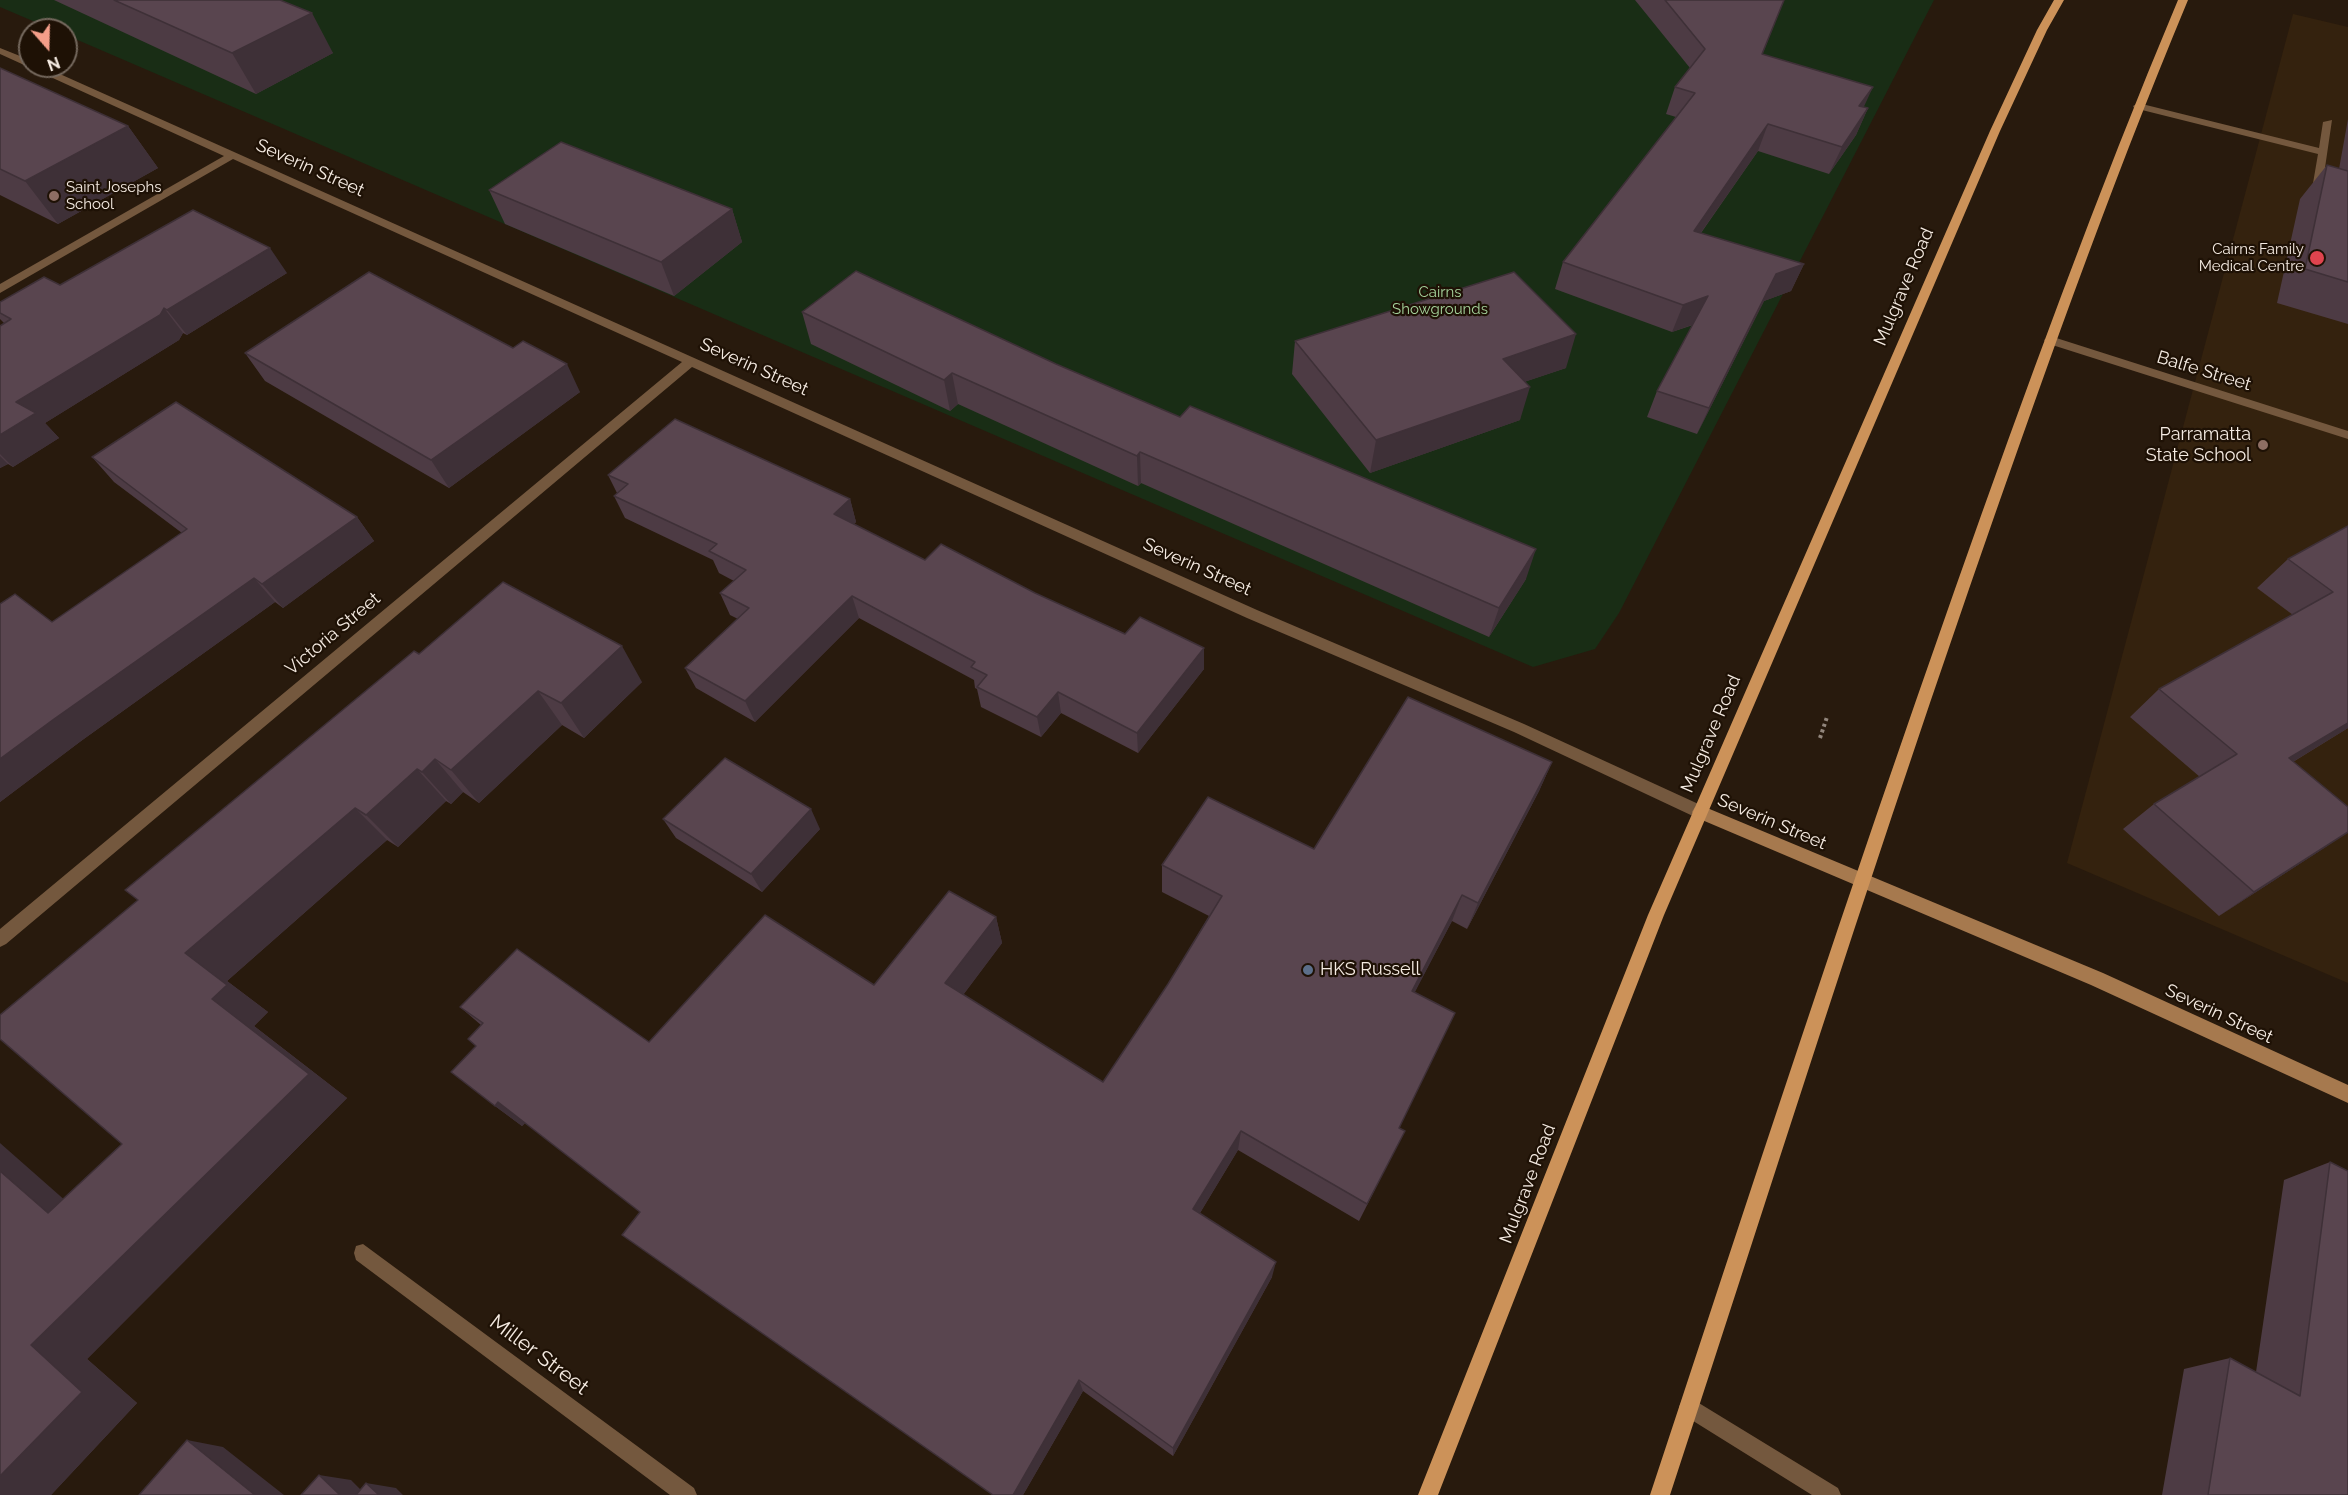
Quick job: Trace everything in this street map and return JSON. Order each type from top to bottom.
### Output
[{"type":"main road","name":"Mulgrave Road","points":[[1428,1495],[1656,915],[1990,142],[2042,30],[2059,0]]},
{"type":"main road","points":[[1660,1495],[1914,725],[2050,340],[2138,106],[2183,0]]},
{"type":"street","name":"Severin Street","points":[[0,51],[18,59]]},
{"type":"street","name":"Severin Street","points":[[61,78],[1252,614],[1519,728],[1700,812],[2087,975],[2348,1094]]},
{"type":"street","points":[[2138,106],[2322,152]]},
{"type":"street","points":[[2315,199],[2328,122]]},
{"type":"street","points":[[0,289],[233,155]]},
{"type":"street","name":"Balfe Street","points":[[2050,340],[2348,435]]},
{"type":"street","name":"Victoria Street","points":[[0,939],[692,360]]},
{"type":"street","name":"Miller Street","points":[[363,1253],[687,1495]]},
{"type":"street","points":[[1689,1407],[1831,1495]]},
{"type":"path","points":[[1820,738],[1827,717]]},
{"type":"shaded area","name":"Parramatta State School","points":[[2293,14],[2348,27],[2348,983],[2067,863]]},
{"type":"green space","name":"Cairns Showgrounds","points":[[0,0],[1934,0],[1619,613],[1595,649],[1533,667],[78,40],[78,18],[26,18],[0,7]]},
{"type":"building","points":[[114,0],[280,0],[312,13],[232,53]]},
{"type":"building","points":[[1665,0],[1784,0],[1762,54],[1873,87],[1859,106],[1868,108],[1842,147],[1768,124],[1694,231],[1804,264],[1776,274],[1709,408],[1657,391],[1708,296],[1683,305],[1563,262],[1695,93],[1675,87],[1705,49]]},
{"type":"building","points":[[0,68],[128,126],[25,181],[0,169]]},
{"type":"building","points":[[561,142],[732,209],[661,262],[489,190]]},
{"type":"building","points":[[2327,165],[2348,171],[2348,282],[2305,269]]},
{"type":"building","points":[[193,210],[270,248],[167,310],[164,308],[160,315],[16,402],[36,413],[0,435],[0,326],[11,319],[0,313],[0,302],[44,277],[60,285]]},
{"type":"building","points":[[856,271],[1056,364],[1180,417],[1190,406],[1536,549],[1499,608],[1140,452],[1137,456],[952,373],[944,380],[802,312]]},
{"type":"building","points":[[369,272],[513,348],[523,341],[567,364],[431,460],[245,353]]},
{"type":"building","points":[[1514,272],[1576,334],[1503,359],[1530,387],[1376,440],[1295,341]]},
{"type":"building","points":[[176,402],[357,517],[262,584],[254,578],[0,759],[0,604],[15,594],[52,622],[187,529],[92,457]]},
{"type":"building","points":[[675,419],[850,499],[834,514],[925,560],[941,544],[1035,593],[1125,634],[1140,617],[1204,648],[1137,733],[1058,692],[1037,717],[977,687],[987,675],[971,667],[975,662],[852,596],[745,701],[685,668],[749,608],[720,593],[746,570],[709,551],[717,544],[614,496],[628,484],[608,475]]},
{"type":"building","points":[[2348,526],[2348,723],[2289,758],[2348,807],[2348,832],[2254,892],[2154,804],[2237,754],[2159,689],[2333,592],[2288,559]]},
{"type":"building","points":[[503,582],[622,646],[561,703],[538,691],[451,770],[435,759],[422,772],[417,769],[366,815],[355,808],[185,953],[227,985],[212,999],[309,1074],[31,1345],[82,1392],[0,1476],[0,1171],[48,1213],[122,1144],[0,1039],[0,1015],[138,900],[125,890],[414,651],[419,654]]},
{"type":"building","points":[[1408,697],[1552,762],[1478,903],[1462,895],[1412,991],[1455,1013],[1399,1128],[1405,1131],[1367,1204],[1241,1131],[1193,1209],[1276,1262],[1173,1448],[1079,1380],[1013,1495],[993,1495],[622,1235],[640,1212],[498,1102],[495,1106],[451,1072],[476,1046],[468,1039],[483,1023],[460,1007],[517,949],[649,1042],[765,915],[874,985],[949,891],[996,917],[945,983],[1103,1082],[1168,984],[1222,896],[1162,865],[1208,797],[1314,849]]},
{"type":"building","points":[[725,758],[811,809],[751,874],[663,819]]},
{"type":"building","points":[[2330,1162],[2348,1171],[2348,1495],[2208,1495],[2230,1358],[2300,1396]]},
{"type":"building","points":[[187,1440],[255,1495],[139,1495]]},
{"type":"building","points":[[319,1475],[340,1495],[301,1495]]},
{"type":"building","points":[[366,1483],[379,1495],[356,1495]]},
{"type":"place","name":"Saint Josephs School","points":[[54,196]]},
{"type":"place","name":"Cairns Family Medical Centre","points":[[2317,258]]},
{"type":"place","name":"Parramatta State School","points":[[2263,445]]},
{"type":"place","name":"HKS Russell","points":[[1308,970]]}]
